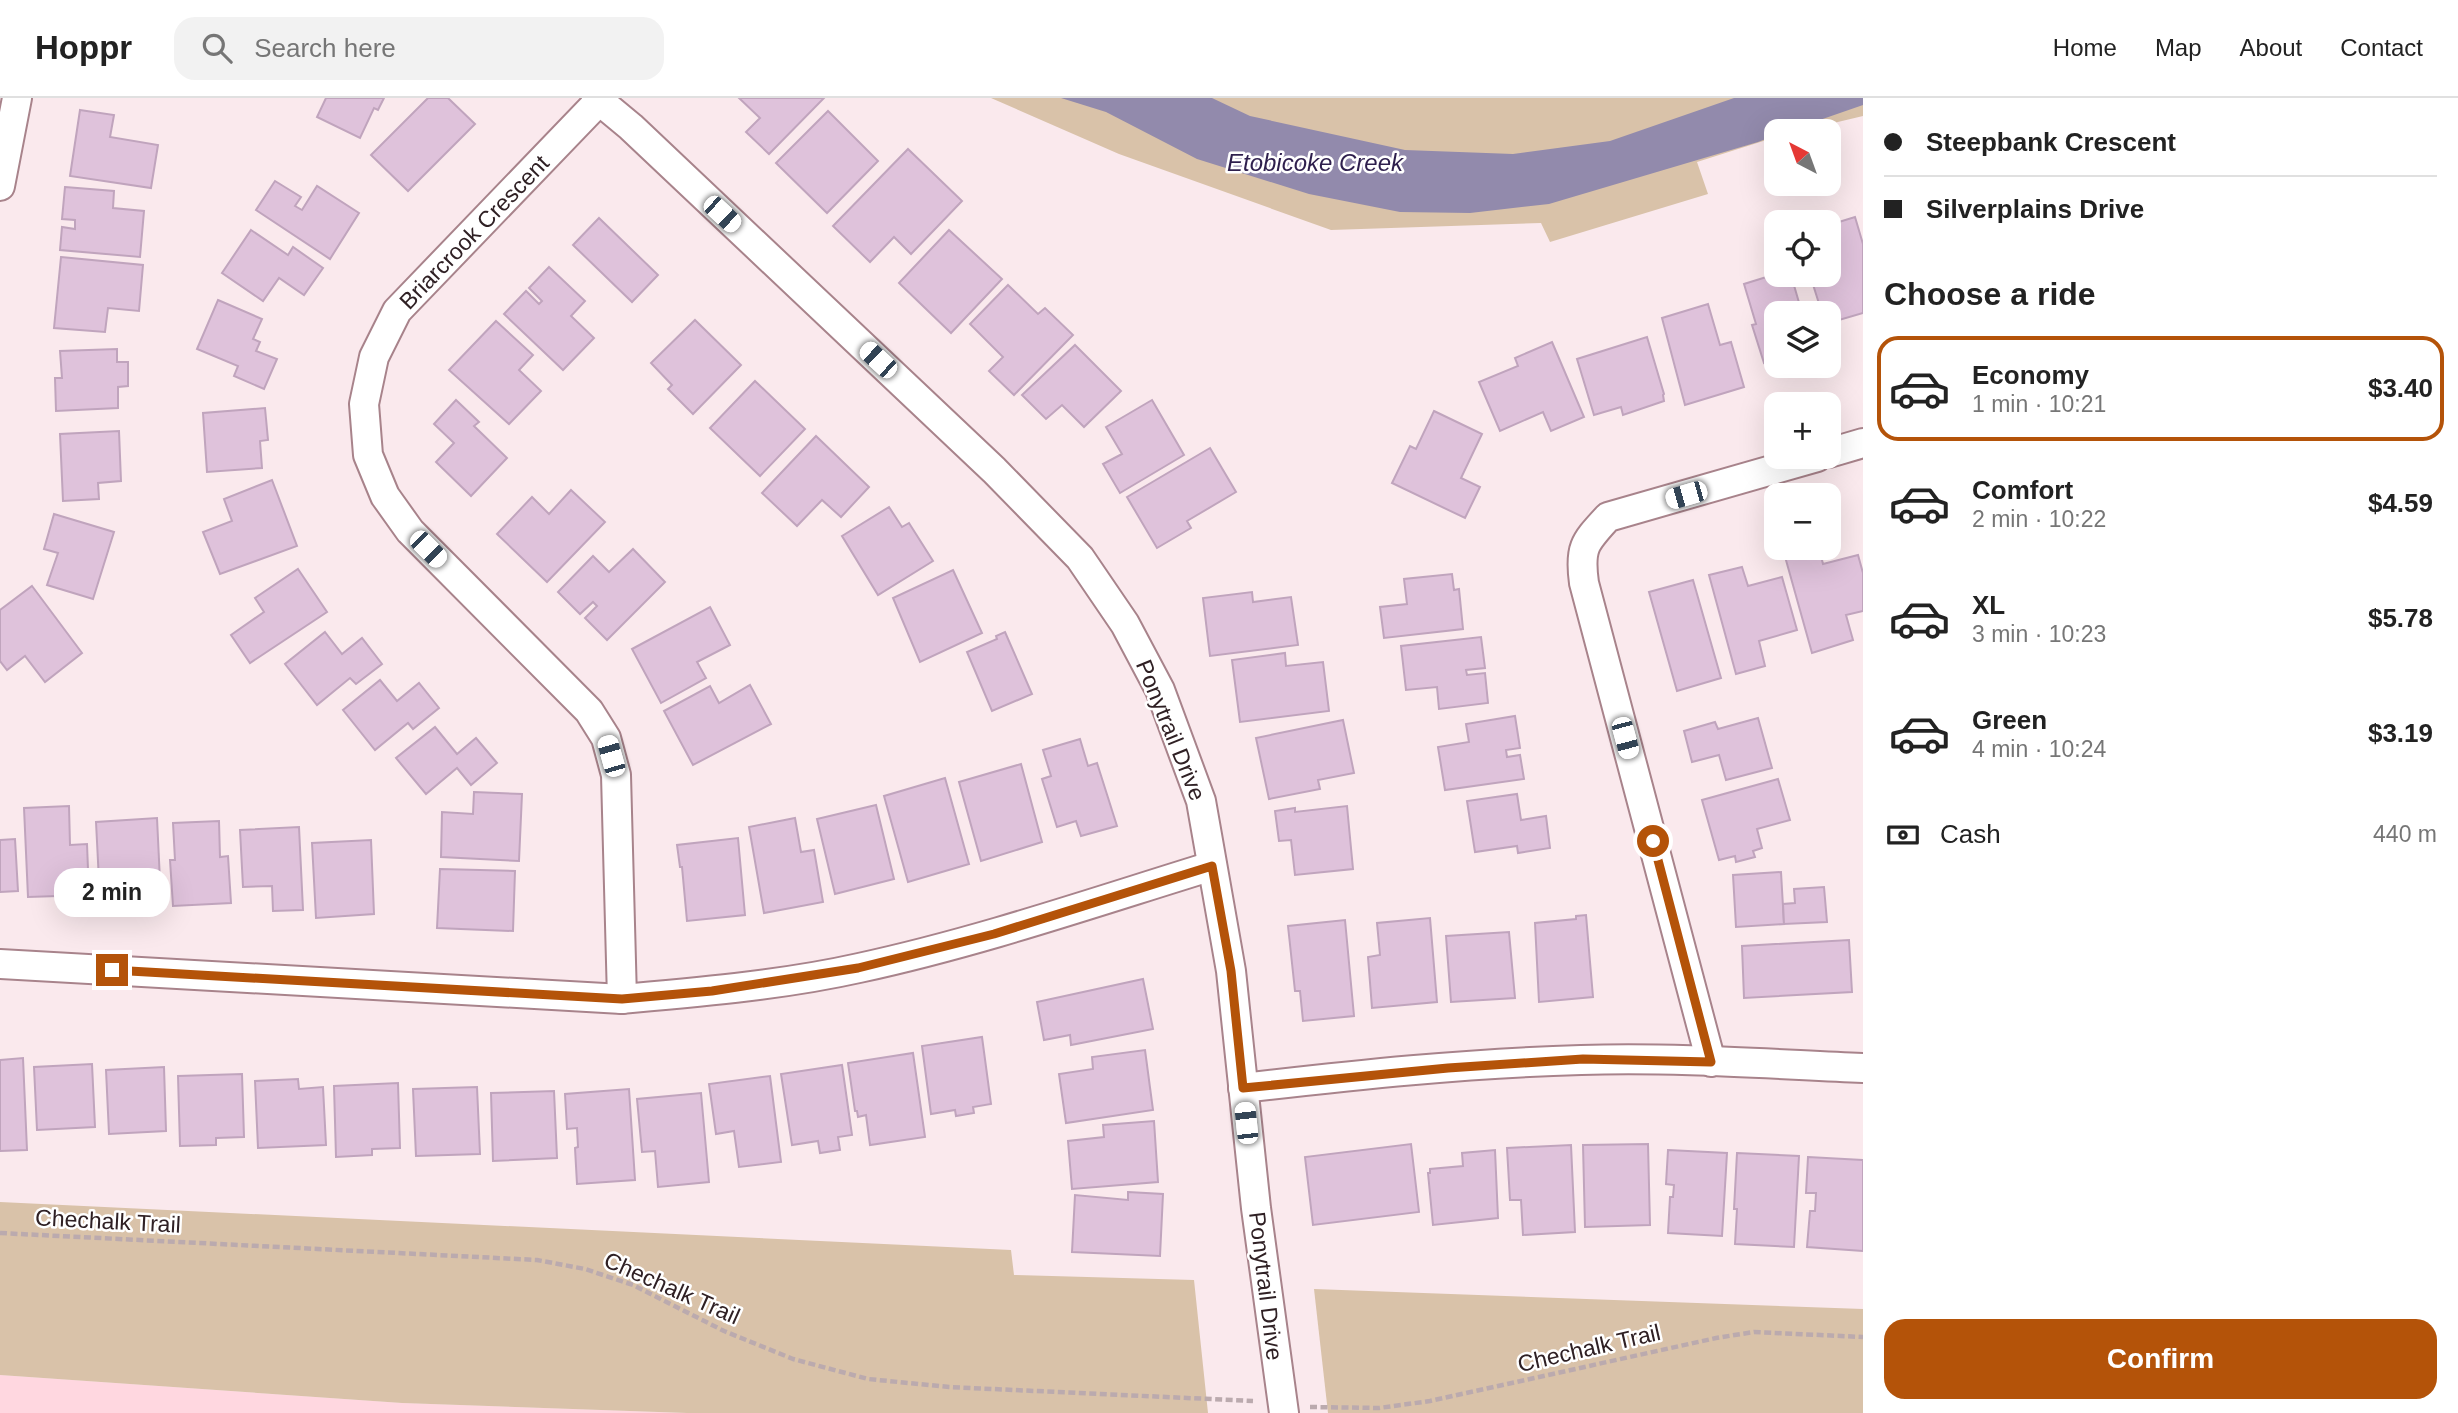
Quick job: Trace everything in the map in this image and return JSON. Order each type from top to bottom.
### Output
[{"type":"street","points":[[0,186],[17,98]]},
{"type":"street","name":"Ponytrail Drive","points":[[598,99],[995,470],[1080,558],[1125,624],[1160,690],[1201,801],[1231,971],[1256,1208],[1283,1413]]},
{"type":"street","name":"Briarcrook Crescent","points":[[598,99],[397,311],[374,357],[364,404],[368,455],[385,496],[410,531],[589,711],[606,738],[616,775],[622,999]]},
{"type":"street","points":[[1841,449],[1863,443]]},
{"type":"street","points":[[1711,1062],[1581,566],[1585,541],[1608,517],[1775,469]]},
{"type":"street","points":[[0,964],[622,999],[712,991],[858,968],[994,934],[1212,866]]},
{"type":"street","points":[[1243,1088],[1448,1068],[1583,1059],[1863,1068]]},
{"type":"path","name":"Chechalk Trail","points":[[0,1233],[537,1260],[585,1269],[633,1285],[724,1331],[793,1359],[868,1379],[948,1387],[1240,1400]]},
{"type":"path","name":"Chechalk Trail","points":[[1324,1408],[1379,1408],[1430,1401],[1754,1332],[1863,1337]]},
{"type":"shaded area","points":[[991,98],[1863,98],[1863,116],[1841,121],[1841,119],[1764,119],[1764,141],[1697,162],[1708,194],[1550,242],[1541,223],[1331,230],[1119,154]]},
{"type":"shaded area","points":[[0,1202],[1011,1250],[1014,1275],[1194,1280],[1208,1413],[687,1413],[402,1403],[0,1375]]},
{"type":"shaded area","points":[[1314,1289],[1863,1309],[1863,1413],[1328,1413]]},
{"type":"shaded area","points":[[0,1375],[402,1403],[687,1413],[0,1413]]},
{"type":"water","name":"Etobicoke Creek","points":[[1061,98],[1212,98],[1250,116],[1405,150],[1513,154],[1610,141],[1734,98],[1863,98],[1863,105],[1823,119],[1764,119],[1764,140],[1549,204],[1470,213],[1400,212],[1309,194],[1197,159],[1106,112]]},
{"type":"building","points":[[326,98],[384,98],[378,110],[374,108],[360,138],[317,117]]},
{"type":"building","points":[[428,98],[448,98],[475,124],[408,191],[371,155]]},
{"type":"building","points":[[739,98],[824,98],[769,154],[746,132],[760,118]]},
{"type":"building","points":[[80,110],[114,115],[110,137],[158,145],[151,188],[70,176]]},
{"type":"building","points":[[828,111],[878,161],[827,213],[776,163]]},
{"type":"building","points":[[908,149],[962,201],[911,254],[894,237],[870,262],[833,226]]},
{"type":"building","points":[[275,181],[301,197],[295,206],[302,210],[317,186],[359,213],[330,259],[256,210]]},
{"type":"building","points":[[65,187],[114,191],[113,208],[144,211],[140,257],[60,250],[62,227],[75,229],[75,220],[62,219]]},
{"type":"building","points":[[1855,217],[1863,244],[1863,313],[1841,319],[1841,301],[1818,301],[1814,287],[1841,287],[1841,221]]},
{"type":"building","points":[[599,218],[658,275],[632,302],[573,245]]},
{"type":"building","points":[[251,230],[288,255],[293,247],[323,268],[304,295],[279,278],[263,301],[222,273]]},
{"type":"building","points":[[949,230],[1002,279],[951,333],[899,283]]},
{"type":"building","points":[[61,257],[143,265],[139,311],[108,308],[105,332],[54,328]]},
{"type":"building","points":[[549,267],[585,301],[571,316],[594,338],[563,370],[504,314],[526,291],[539,304],[542,301],[529,288]]},
{"type":"building","points":[[1764,278],[1764,287],[1794,287],[1799,301],[1764,301],[1764,363],[1752,325],[1756,324],[1744,284]]},
{"type":"building","points":[[1008,285],[1038,314],[1045,308],[1073,335],[1014,395],[989,371],[1003,357],[970,324]]},
{"type":"building","points":[[218,300],[262,319],[253,339],[260,342],[256,351],[277,359],[264,389],[234,376],[238,366],[197,349]]},
{"type":"building","points":[[1708,304],[1720,345],[1731,342],[1744,387],[1685,405],[1662,318]]},
{"type":"building","points":[[695,320],[741,365],[693,414],[668,389],[672,385],[651,363]]},
{"type":"building","points":[[496,321],[533,355],[519,370],[541,391],[509,424],[449,370]]},
{"type":"building","points":[[1647,337],[1664,401],[1623,415],[1621,407],[1594,415],[1577,359]]},
{"type":"building","points":[[1552,342],[1584,417],[1551,431],[1543,412],[1500,431],[1479,382],[1518,366],[1515,358]]},
{"type":"building","points":[[1075,345],[1121,391],[1084,427],[1062,405],[1046,419],[1022,395]]},
{"type":"building","points":[[117,349],[117,362],[128,362],[128,386],[118,387],[118,408],[56,411],[55,378],[62,378],[60,351]]},
{"type":"building","points":[[755,381],[805,429],[760,476],[710,428]]},
{"type":"building","points":[[456,400],[479,422],[474,426],[507,458],[471,496],[436,462],[454,443],[434,424]]},
{"type":"building","points":[[1152,400],[1184,455],[1120,493],[1103,464],[1122,454],[1106,427]]},
{"type":"building","points":[[265,408],[268,440],[260,441],[262,468],[207,472],[203,413]]},
{"type":"building","points":[[1434,411],[1482,434],[1461,478],[1480,487],[1465,518],[1392,483],[1410,446],[1416,449]]},
{"type":"building","points":[[119,431],[121,481],[98,483],[99,499],[63,501],[60,434]]},
{"type":"building","points":[[816,436],[869,487],[841,517],[822,500],[797,526],[762,493]]},
{"type":"building","points":[[1210,448],[1236,492],[1187,521],[1191,528],[1157,548],[1127,497]]},
{"type":"building","points":[[272,480],[297,546],[220,574],[203,532],[232,521],[224,499]]},
{"type":"building","points":[[571,490],[605,522],[547,582],[497,534],[532,497],[549,514]]},
{"type":"building","points":[[889,507],[902,527],[909,523],[933,561],[878,595],[842,536]]},
{"type":"building","points":[[54,514],[114,532],[93,599],[47,585],[58,553],[44,549]]},
{"type":"building","points":[[633,549],[665,582],[607,640],[585,618],[597,606],[593,602],[580,614],[558,592],[593,556],[609,572]]},
{"type":"building","points":[[1858,555],[1863,573],[1863,611],[1846,615],[1853,640],[1812,653],[1786,560],[1822,560],[1823,564]]},
{"type":"building","points":[[1742,567],[1748,586],[1782,577],[1797,630],[1759,641],[1765,666],[1736,674],[1709,575]]},
{"type":"building","points":[[298,569],[327,612],[250,663],[231,635],[264,612],[255,598]]},
{"type":"building","points":[[953,570],[982,633],[920,662],[893,598]]},
{"type":"building","points":[[1452,574],[1454,590],[1459,589],[1463,629],[1384,638],[1380,607],[1407,604],[1404,579]]},
{"type":"building","points":[[1693,580],[1721,678],[1677,691],[1649,592]]},
{"type":"building","points":[[32,586],[82,653],[45,682],[25,656],[7,670],[0,661],[0,610]]},
{"type":"building","points":[[1252,592],[1253,602],[1291,597],[1298,645],[1210,656],[1203,598]]},
{"type":"building","points":[[710,607],[730,645],[697,662],[706,678],[661,703],[632,649]]},
{"type":"building","points":[[325,632],[342,654],[362,638],[382,664],[356,684],[350,678],[317,705],[285,664]]},
{"type":"building","points":[[1005,632],[1032,694],[992,711],[967,652],[997,639],[996,636]]},
{"type":"building","points":[[1481,637],[1485,668],[1466,670],[1467,675],[1485,673],[1488,703],[1439,709],[1437,687],[1406,690],[1401,646]]},
{"type":"building","points":[[1285,653],[1286,666],[1323,662],[1329,711],[1240,722],[1232,660]]},
{"type":"building","points":[[380,680],[397,701],[419,683],[439,708],[413,729],[408,723],[375,750],[343,710]]},
{"type":"building","points":[[750,685],[771,724],[693,765],[664,711],[710,686],[719,703]]},
{"type":"building","points":[[1515,716],[1520,748],[1506,750],[1507,757],[1520,755],[1524,779],[1445,790],[1438,747],[1469,742],[1466,724]]},
{"type":"building","points":[[1758,718],[1772,768],[1726,780],[1719,755],[1692,762],[1684,731],[1715,722],[1718,729]]},
{"type":"building","points":[[1343,720],[1354,773],[1318,780],[1320,789],[1269,799],[1256,738]]},
{"type":"building","points":[[435,727],[457,754],[476,738],[497,763],[471,785],[457,768],[426,794],[396,758]]},
{"type":"building","points":[[1080,739],[1088,766],[1097,763],[1117,826],[1081,836],[1076,821],[1057,827],[1042,779],[1051,776],[1043,750]]},
{"type":"building","points":[[1021,764],[1042,842],[981,861],[959,782]]},
{"type":"building","points":[[945,778],[969,864],[908,882],[884,796]]},
{"type":"building","points":[[1778,779],[1790,820],[1757,829],[1762,848],[1753,851],[1755,857],[1736,862],[1735,856],[1719,860],[1702,800]]},
{"type":"building","points":[[474,792],[522,794],[519,861],[441,857],[442,812],[473,814]]},
{"type":"building","points":[[1517,794],[1521,820],[1546,816],[1550,848],[1518,853],[1517,846],[1475,852],[1467,801]]},
{"type":"building","points":[[876,805],[894,879],[835,894],[817,819]]},
{"type":"building","points":[[69,806],[70,845],[87,844],[89,895],[28,897],[24,808]]},
{"type":"building","points":[[1347,806],[1353,869],[1295,875],[1291,840],[1279,841],[1275,811],[1295,808],[1295,812]]},
{"type":"building","points":[[157,818],[161,902],[129,904],[127,879],[99,881],[96,822]]},
{"type":"building","points":[[795,818],[801,852],[814,850],[823,902],[764,913],[749,827]]},
{"type":"building","points":[[219,821],[220,857],[228,856],[231,903],[173,906],[170,860],[175,860],[173,823]]},
{"type":"building","points":[[299,827],[303,910],[273,911],[272,886],[243,887],[240,830]]},
{"type":"building","points":[[738,838],[745,915],[687,921],[677,845]]},
{"type":"building","points":[[15,839],[18,891],[0,892],[0,840]]},
{"type":"building","points":[[371,840],[374,914],[316,918],[312,843]]},
{"type":"building","points":[[440,869],[515,871],[513,931],[437,928]]},
{"type":"building","points":[[1781,872],[1784,924],[1736,927],[1733,875]]},
{"type":"building","points":[[1824,887],[1827,922],[1784,924],[1783,904],[1795,903],[1794,889]]},
{"type":"building","points":[[1586,915],[1593,997],[1539,1002],[1535,923],[1576,919],[1576,916]]},
{"type":"building","points":[[1430,918],[1437,1002],[1372,1008],[1368,957],[1380,955],[1377,923]]},
{"type":"building","points":[[1345,920],[1354,1016],[1303,1021],[1300,991],[1295,991],[1288,926]]},
{"type":"building","points":[[1509,932],[1515,998],[1451,1002],[1446,936]]},
{"type":"building","points":[[1849,940],[1852,992],[1744,998],[1742,946]]},
{"type":"building","points":[[1143,979],[1153,1029],[1071,1045],[1070,1035],[1044,1040],[1037,1002]]},
{"type":"building","points":[[982,1037],[991,1104],[973,1107],[974,1113],[956,1116],[955,1110],[931,1114],[922,1046]]},
{"type":"building","points":[[1145,1050],[1153,1110],[1066,1123],[1059,1074],[1093,1069],[1092,1057]]},
{"type":"building","points":[[913,1053],[925,1137],[870,1145],[866,1115],[858,1117],[855,1111],[848,1063]]},
{"type":"building","points":[[23,1058],[27,1150],[0,1151],[0,1060]]},
{"type":"building","points":[[92,1064],[95,1127],[37,1130],[34,1067]]},
{"type":"building","points":[[842,1065],[852,1135],[838,1137],[840,1150],[820,1153],[818,1141],[792,1145],[781,1074]]},
{"type":"building","points":[[164,1067],[166,1131],[109,1134],[106,1070]]},
{"type":"building","points":[[242,1074],[244,1137],[216,1138],[216,1145],[180,1146],[178,1076]]},
{"type":"building","points":[[770,1076],[781,1162],[739,1167],[734,1131],[716,1134],[709,1084]]},
{"type":"building","points":[[298,1079],[299,1089],[323,1087],[326,1145],[258,1148],[255,1081]]},
{"type":"building","points":[[398,1083],[400,1148],[372,1149],[372,1155],[336,1157],[334,1086]]},
{"type":"building","points":[[477,1087],[480,1154],[416,1156],[413,1089]]},
{"type":"building","points":[[629,1089],[635,1180],[577,1184],[577,1128],[567,1129],[565,1094]]},
{"type":"building","points":[[554,1091],[557,1158],[493,1161],[491,1093]]},
{"type":"building","points":[[701,1093],[709,1182],[658,1187],[655,1151],[642,1152],[637,1099]]},
{"type":"building","points":[[1154,1121],[1158,1182],[1072,1189],[1068,1141],[1104,1137],[1103,1125]]},
{"type":"building","points":[[1411,1144],[1419,1212],[1313,1225],[1305,1157]]},
{"type":"building","points":[[1648,1144],[1650,1225],[1585,1227],[1583,1145]]},
{"type":"building","points":[[1571,1145],[1575,1232],[1523,1235],[1521,1200],[1510,1200],[1507,1148]]},
{"type":"building","points":[[1495,1150],[1498,1218],[1433,1225],[1428,1173],[1430,1169],[1463,1166],[1462,1153]]},
{"type":"building","points":[[1668,1150],[1727,1153],[1722,1236],[1668,1233],[1670,1197],[1673,1197],[1674,1185],[1666,1184]]},
{"type":"building","points":[[1737,1153],[1799,1156],[1794,1247],[1735,1244]]},
{"type":"building","points":[[1808,1157],[1863,1160],[1863,1251],[1807,1247],[1810,1211],[1815,1211],[1816,1193],[1806,1193]]},
{"type":"building","points":[[1128,1192],[1163,1194],[1160,1256],[1072,1252],[1075,1195],[1128,1200]]},
{"type":"route","points":[[112,970],[622,999],[712,991],[880,963],[994,934],[1212,866],[1231,971],[1243,1088],[1448,1068],[1583,1059],[1711,1062],[1653,841]]}]
